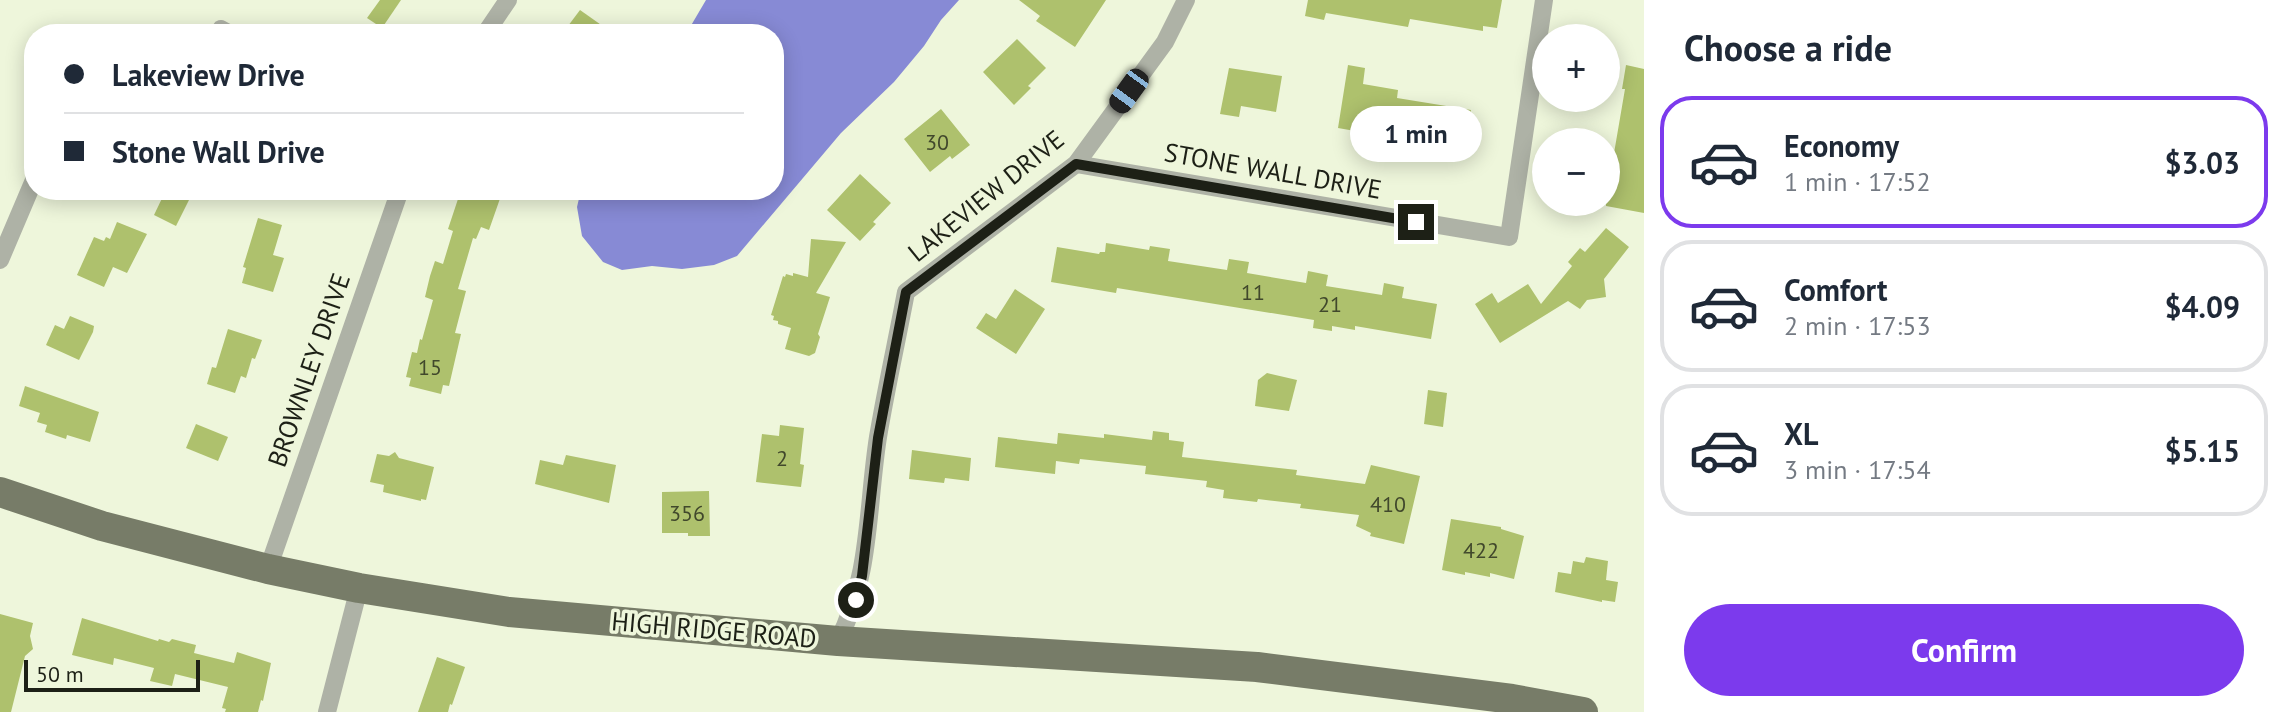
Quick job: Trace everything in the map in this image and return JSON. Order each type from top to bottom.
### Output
[{"type":"main road","name":"HIGH RIDGE ROAD","points":[[0,492],[102,526],[268,569],[359,588],[509,612],[838,641],[1257,667],[1511,708],[1583,712]]},
{"type":"street","points":[[492,24],[508,0]]},
{"type":"street","name":"LAKEVIEW DRIVE","points":[[838,641],[848,621],[862,576],[878,438],[906,292],[1076,164],[1165,42],[1186,0]]},
{"type":"street","name":"STONE WALL DRIVE","points":[[1076,164],[1509,237],[1544,0]]},
{"type":"street","points":[[0,260],[26,200]]},
{"type":"street","name":"BROWNLEY DRIVE","points":[[268,569],[397,200]]},
{"type":"street","points":[[327,712],[359,588]]},
{"type":"water","points":[[706,0],[959,0],[894,82],[841,133],[737,256],[714,265],[682,269],[652,266],[622,270],[603,262],[582,236],[579,200],[784,200],[784,24],[692,24]]},
{"type":"building","points":[[380,0],[401,0],[385,24],[376,24],[367,18]]},
{"type":"building","points":[[1019,0],[1106,0],[1075,47],[1036,21],[1040,16]]},
{"type":"building","points":[[1308,0],[1502,0],[1497,28],[1483,26],[1483,31],[1410,19],[1408,27],[1326,13],[1324,20],[1305,16]]},
{"type":"building","points":[[580,10],[600,24],[570,24]]},
{"type":"building","points":[[1017,39],[1046,68],[1014,105],[983,72]]},
{"type":"building","points":[[1348,65],[1365,68],[1363,84],[1398,90],[1397,98],[1471,110],[1464,151],[1413,146],[1416,129],[1357,119],[1355,131],[1338,128]]},
{"type":"building","points":[[1626,65],[1644,69],[1644,213],[1620,209],[1618,128],[1625,89],[1622,89]]},
{"type":"building","points":[[1229,68],[1282,76],[1276,112],[1241,106],[1239,117],[1220,114]]},
{"type":"building","points":[[941,109],[970,145],[930,172],[904,139]]},
{"type":"building","points":[[860,174],[891,203],[860,241],[827,210]]},
{"type":"building","points":[[161,200],[189,200],[176,226],[154,215]]},
{"type":"building","points":[[458,200],[500,200],[489,230],[481,227],[476,239],[473,238],[458,289],[466,291],[455,333],[461,334],[449,386],[443,385],[441,394],[409,386],[411,378],[406,377],[412,352],[417,353],[422,340],[433,300],[425,297],[430,276],[435,261],[443,264],[453,231],[448,229]]},
{"type":"building","points":[[258,218],[282,225],[273,255],[284,258],[273,292],[242,283],[246,268],[243,267]]},
{"type":"building","points":[[117,222],[147,234],[127,273],[113,267],[104,287],[77,275],[94,237],[104,241],[106,237],[110,239]]},
{"type":"building","points":[[1606,228],[1629,247],[1604,279],[1606,297],[1587,300],[1580,309],[1568,301],[1500,343],[1475,304],[1492,293],[1498,303],[1528,284],[1541,304],[1572,266],[1568,262],[1580,248],[1585,252]]},
{"type":"building","points":[[811,239],[846,242],[816,293],[830,297],[815,353],[809,356],[785,349],[791,328],[778,324],[771,315],[783,276],[793,276],[793,273],[808,277]]},
{"type":"building","points":[[1106,243],[1149,250],[1150,246],[1170,249],[1168,261],[1227,270],[1229,259],[1249,262],[1247,273],[1306,283],[1308,271],[1328,275],[1326,286],[1382,295],[1384,283],[1404,287],[1402,298],[1437,304],[1431,339],[1355,326],[1355,330],[1332,326],[1332,331],[1313,328],[1314,320],[1117,288],[1116,293],[1051,282],[1057,247],[1099,254],[1105,252]]},
{"type":"building","points":[[1015,289],[1045,309],[1016,354],[976,328],[986,313],[996,319]]},
{"type":"building","points":[[70,316],[94,326],[79,360],[46,345],[55,325],[64,329]]},
{"type":"building","points":[[228,329],[262,340],[246,378],[241,376],[235,393],[207,384],[212,367],[216,368]]},
{"type":"building","points":[[1267,373],[1297,380],[1289,411],[1255,406],[1258,380]]},
{"type":"building","points":[[25,386],[99,412],[90,442],[45,432],[47,425],[37,422],[40,413],[19,406]]},
{"type":"building","points":[[1428,390],[1447,393],[1443,427],[1424,424]]},
{"type":"building","points":[[196,424],[228,437],[218,461],[186,448]]},
{"type":"building","points":[[780,425],[804,428],[801,487],[756,482],[762,434],[779,436]]},
{"type":"building","points":[[1153,431],[1169,433],[1169,440],[1184,442],[1182,457],[1297,470],[1296,475],[1365,484],[1371,465],[1420,476],[1404,544],[1370,536],[1371,533],[1356,526],[1359,515],[1300,508],[1301,504],[1223,498],[1224,490],[1206,487],[1207,481],[1145,474],[1146,466],[1080,459],[1079,464],[1056,461],[1055,474],[995,467],[998,437],[1057,444],[1058,433],[1104,438],[1104,434],[1152,440]]},
{"type":"building","points":[[912,450],[971,458],[969,481],[945,478],[944,483],[909,479]]},
{"type":"building","points":[[395,452],[399,458],[434,467],[426,500],[383,492],[384,485],[370,482],[377,454],[389,456]]},
{"type":"building","points":[[566,455],[616,465],[609,503],[535,484],[540,460],[563,465]]},
{"type":"building","points":[[709,491],[710,536],[662,533],[662,492]]},
{"type":"building","points":[[1451,519],[1501,527],[1524,536],[1514,579],[1490,573],[1490,577],[1442,570]]},
{"type":"building","points":[[1586,557],[1608,561],[1606,580],[1618,582],[1615,602],[1555,592],[1558,572],[1571,574],[1573,561],[1584,563]]},
{"type":"building","points":[[0,614],[33,623],[30,636],[33,649],[25,656],[11,712],[0,712]]},
{"type":"building","points":[[82,618],[158,641],[169,642],[172,639],[196,645],[194,653],[234,663],[237,652],[271,663],[258,712],[225,712],[226,709],[222,708],[228,687],[175,674],[172,686],[150,681],[154,668],[114,658],[113,665],[72,655]]},
{"type":"building","points":[[437,657],[465,667],[452,705],[448,712],[418,712]]},
{"type":"route","points":[[856,600],[862,576],[878,438],[906,292],[1076,164],[1416,222]]}]
